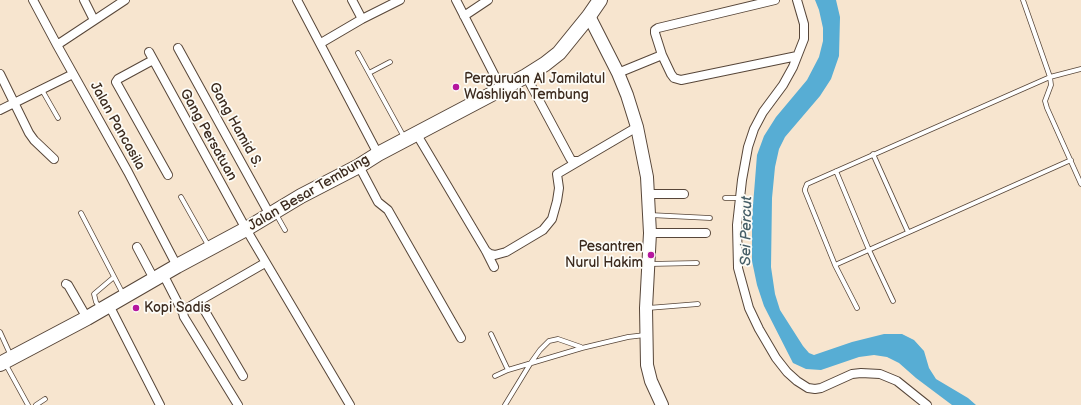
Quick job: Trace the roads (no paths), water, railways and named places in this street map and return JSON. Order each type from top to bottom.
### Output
[{"type":"highway","name":"Jalan Besar Tembung","points":[[6,361],[105,308],[177,266],[359,166],[410,136],[526,76],[559,53],[600,0]]},
{"type":"main road","points":[[589,16],[618,73],[637,126],[648,177],[650,233],[646,308],[647,365],[651,381],[662,405]]},
{"type":"street","name":"Jalan Pancasila","points":[[33,0],[128,172],[177,266]]},
{"type":"street","points":[[84,0],[94,20]]},
{"type":"street","points":[[57,45],[125,0]]},
{"type":"street","points":[[297,0],[321,43],[378,154]]},
{"type":"street","points":[[352,0],[362,19]]},
{"type":"street","points":[[321,43],[362,19],[400,0]]},
{"type":"street","points":[[456,0],[501,88]]},
{"type":"street","points":[[464,16],[488,0]]},
{"type":"street","points":[[775,0],[658,28],[655,30],[655,33],[662,55],[674,78],[681,80],[797,56]]},
{"type":"street","points":[[797,0],[804,24],[804,39],[793,67],[783,85],[763,112],[754,129],[748,146],[742,180],[737,225],[738,268],[749,308],[776,358],[787,372],[808,388],[821,388],[852,374],[861,372],[880,374],[896,381],[927,405]]},
{"type":"street","name":"Gang Hamid S.","points":[[178,48],[272,213]]},
{"type":"street","name":"Gang Persatuan","points":[[149,52],[265,263],[350,405]]},
{"type":"street","points":[[618,73],[662,55]]},
{"type":"street","points":[[153,60],[116,81],[168,175]]},
{"type":"street","points":[[0,74],[29,133],[34,140],[54,159]]},
{"type":"street","points":[[0,110],[73,74]]},
{"type":"street","points":[[526,76],[570,158],[574,162],[577,162]]},
{"type":"street","points":[[486,251],[490,254],[500,254],[506,252],[543,230],[552,219],[557,201],[559,188],[557,174],[637,126]]},
{"type":"street","points":[[410,136],[486,251],[494,268]]},
{"type":"street","points":[[359,166],[378,202],[388,210],[461,338]]},
{"type":"street","points":[[649,194],[684,194]]},
{"type":"street","points":[[650,233],[706,233]]},
{"type":"street","points":[[137,247],[183,313],[238,405]]},
{"type":"street","points":[[183,313],[184,310],[198,301],[265,263]]},
{"type":"street","points":[[66,284],[87,318]]},
{"type":"street","points":[[198,301],[243,376]]},
{"type":"street","points":[[105,308],[160,405]]},
{"type":"lane","points":[[1023,0],[1050,77],[1051,85],[1045,101],[1047,108],[1081,184]]},
{"type":"lane","points":[[358,53],[369,73],[410,136]]},
{"type":"lane","points":[[369,73],[390,62]]},
{"type":"lane","points":[[857,308],[835,265],[804,189],[809,182],[1050,77],[1081,69]]},
{"type":"lane","points":[[42,89],[58,118]]},
{"type":"lane","points":[[873,154],[908,232]]},
{"type":"lane","points":[[835,265],[1071,160]]},
{"type":"lane","points":[[836,171],[869,250],[893,300]]},
{"type":"lane","points":[[181,197],[210,249]]},
{"type":"lane","points":[[725,198],[740,198]]},
{"type":"lane","points":[[81,213],[124,296]]},
{"type":"lane","points":[[272,213],[285,230]]},
{"type":"lane","points":[[650,215],[710,218]]},
{"type":"lane","points":[[648,264],[697,263]]},
{"type":"lane","points":[[105,308],[96,302],[94,294],[114,277]]},
{"type":"lane","points":[[646,308],[698,304]]},
{"type":"lane","points":[[0,332],[6,361],[28,405]]},
{"type":"lane","points":[[491,334],[508,370]]},
{"type":"lane","points":[[495,376],[508,370],[582,348],[628,337],[646,335]]},
{"type":"lane","points":[[505,405],[530,364],[545,344],[554,339],[563,340],[582,348]]},
{"type":"lane","points":[[36,405],[45,399]]},
{"type":"water","name":"Sei Percut","points":[[815,0],[836,0],[840,17],[839,56],[831,79],[820,96],[785,137],[779,149],[775,167],[772,198],[771,267],[775,294],[780,310],[803,346],[809,353],[814,355],[852,342],[884,334],[902,334],[914,340],[924,351],[929,368],[936,379],[968,398],[976,405],[952,405],[899,363],[887,357],[874,355],[859,357],[821,370],[806,369],[793,363],[764,306],[757,285],[752,261],[752,218],[757,155],[764,136],[776,117],[807,80],[819,57],[823,41],[823,28]]},
{"type":"place","name":"Perguruan Al Jamilatul Washliyah Tembung","points":[[456,87]]},
{"type":"place","name":"Pesantren Nurul Hakim","points":[[651,255]]},
{"type":"place","name":"Kopi Sadis","points":[[136,308]]}]
